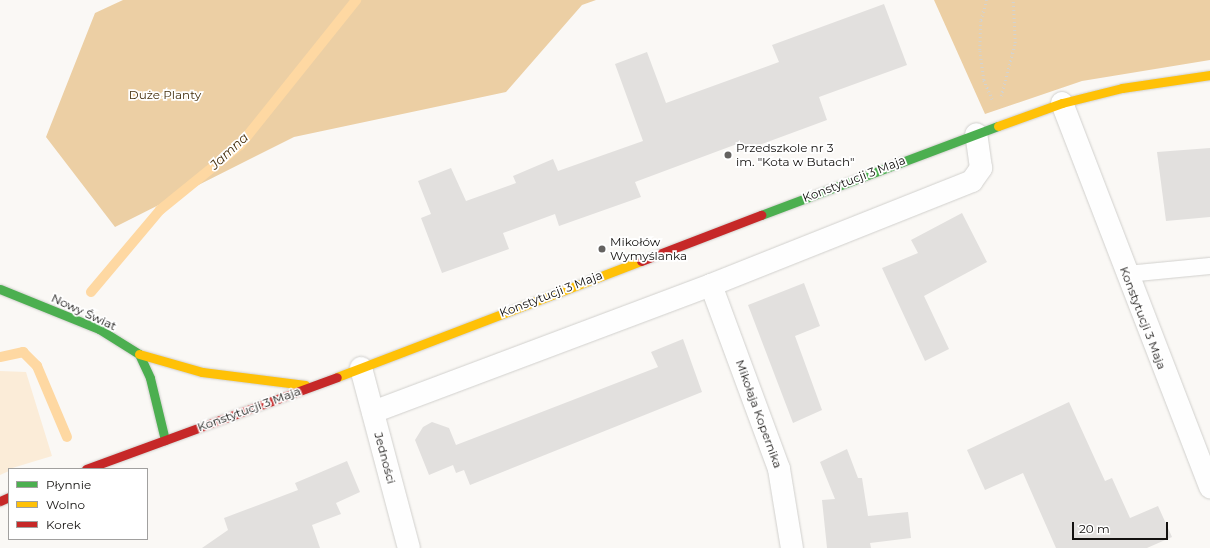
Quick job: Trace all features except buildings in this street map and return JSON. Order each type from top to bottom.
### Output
[{"type":"street","name":"Konstytucji 3 Maja","points":[[89,468],[361,368],[976,134],[1062,103],[1122,88],[1210,75]]},
{"type":"street","name":"Konstytucji 3 Maja","points":[[1062,103],[1210,487]]},
{"type":"street","points":[[373,412],[711,285],[972,181],[981,168],[976,134]]},
{"type":"street","name":"Mikołaja Kopernika","points":[[711,285],[779,469],[792,548]]},
{"type":"street","name":"Nowy Świat","points":[[0,289],[99,329],[139,354],[202,372],[310,386]]},
{"type":"street","points":[[139,354],[150,378],[165,440]]},
{"type":"street","name":"Jedności","points":[[361,368],[409,548]]},
{"type":"lane","points":[[1127,274],[1210,266]]},
{"type":"path","points":[[987,0],[981,21],[980,51],[984,80],[994,103]]},
{"type":"path","points":[[1001,97],[1015,43],[1013,0]]},
{"type":"shaded area","points":[[0,371],[26,372],[52,456],[8,468],[8,471],[0,475]]},
{"type":"green space","name":"Duże Planty","points":[[123,0],[596,0],[582,5],[506,92],[294,137],[115,227],[46,137],[95,13]]},
{"type":"green space","points":[[934,0],[1210,0],[1210,60],[1082,81],[985,114]]},
{"type":"waterway","name":"Jamna","points":[[91,292],[160,210],[240,145],[356,0]]},
{"type":"waterway","points":[[0,357],[23,352],[37,366],[67,437]]},
{"type":"traffic: fast","points":[[761,215],[998,126]]},
{"type":"traffic: fast","points":[[0,289],[99,329],[139,354],[150,378],[165,440]]},
{"type":"traffic: slow","points":[[998,126],[1062,103],[1122,88],[1210,75]]},
{"type":"traffic: slow","points":[[337,377],[641,261]]},
{"type":"traffic: slow","points":[[139,354],[202,372],[305,385]]},
{"type":"traffic: jam","points":[[641,261],[761,215]]},
{"type":"traffic: jam","points":[[89,468],[337,377]]},
{"type":"traffic: jam","points":[[0,501],[8,497]]},
{"type":"place","name":"Przedszkole nr 3 im. \"Kota w Butach\"","points":[[728,155]]},
{"type":"place","name":"Mikołów Wymyślanka","points":[[602,249]]}]
